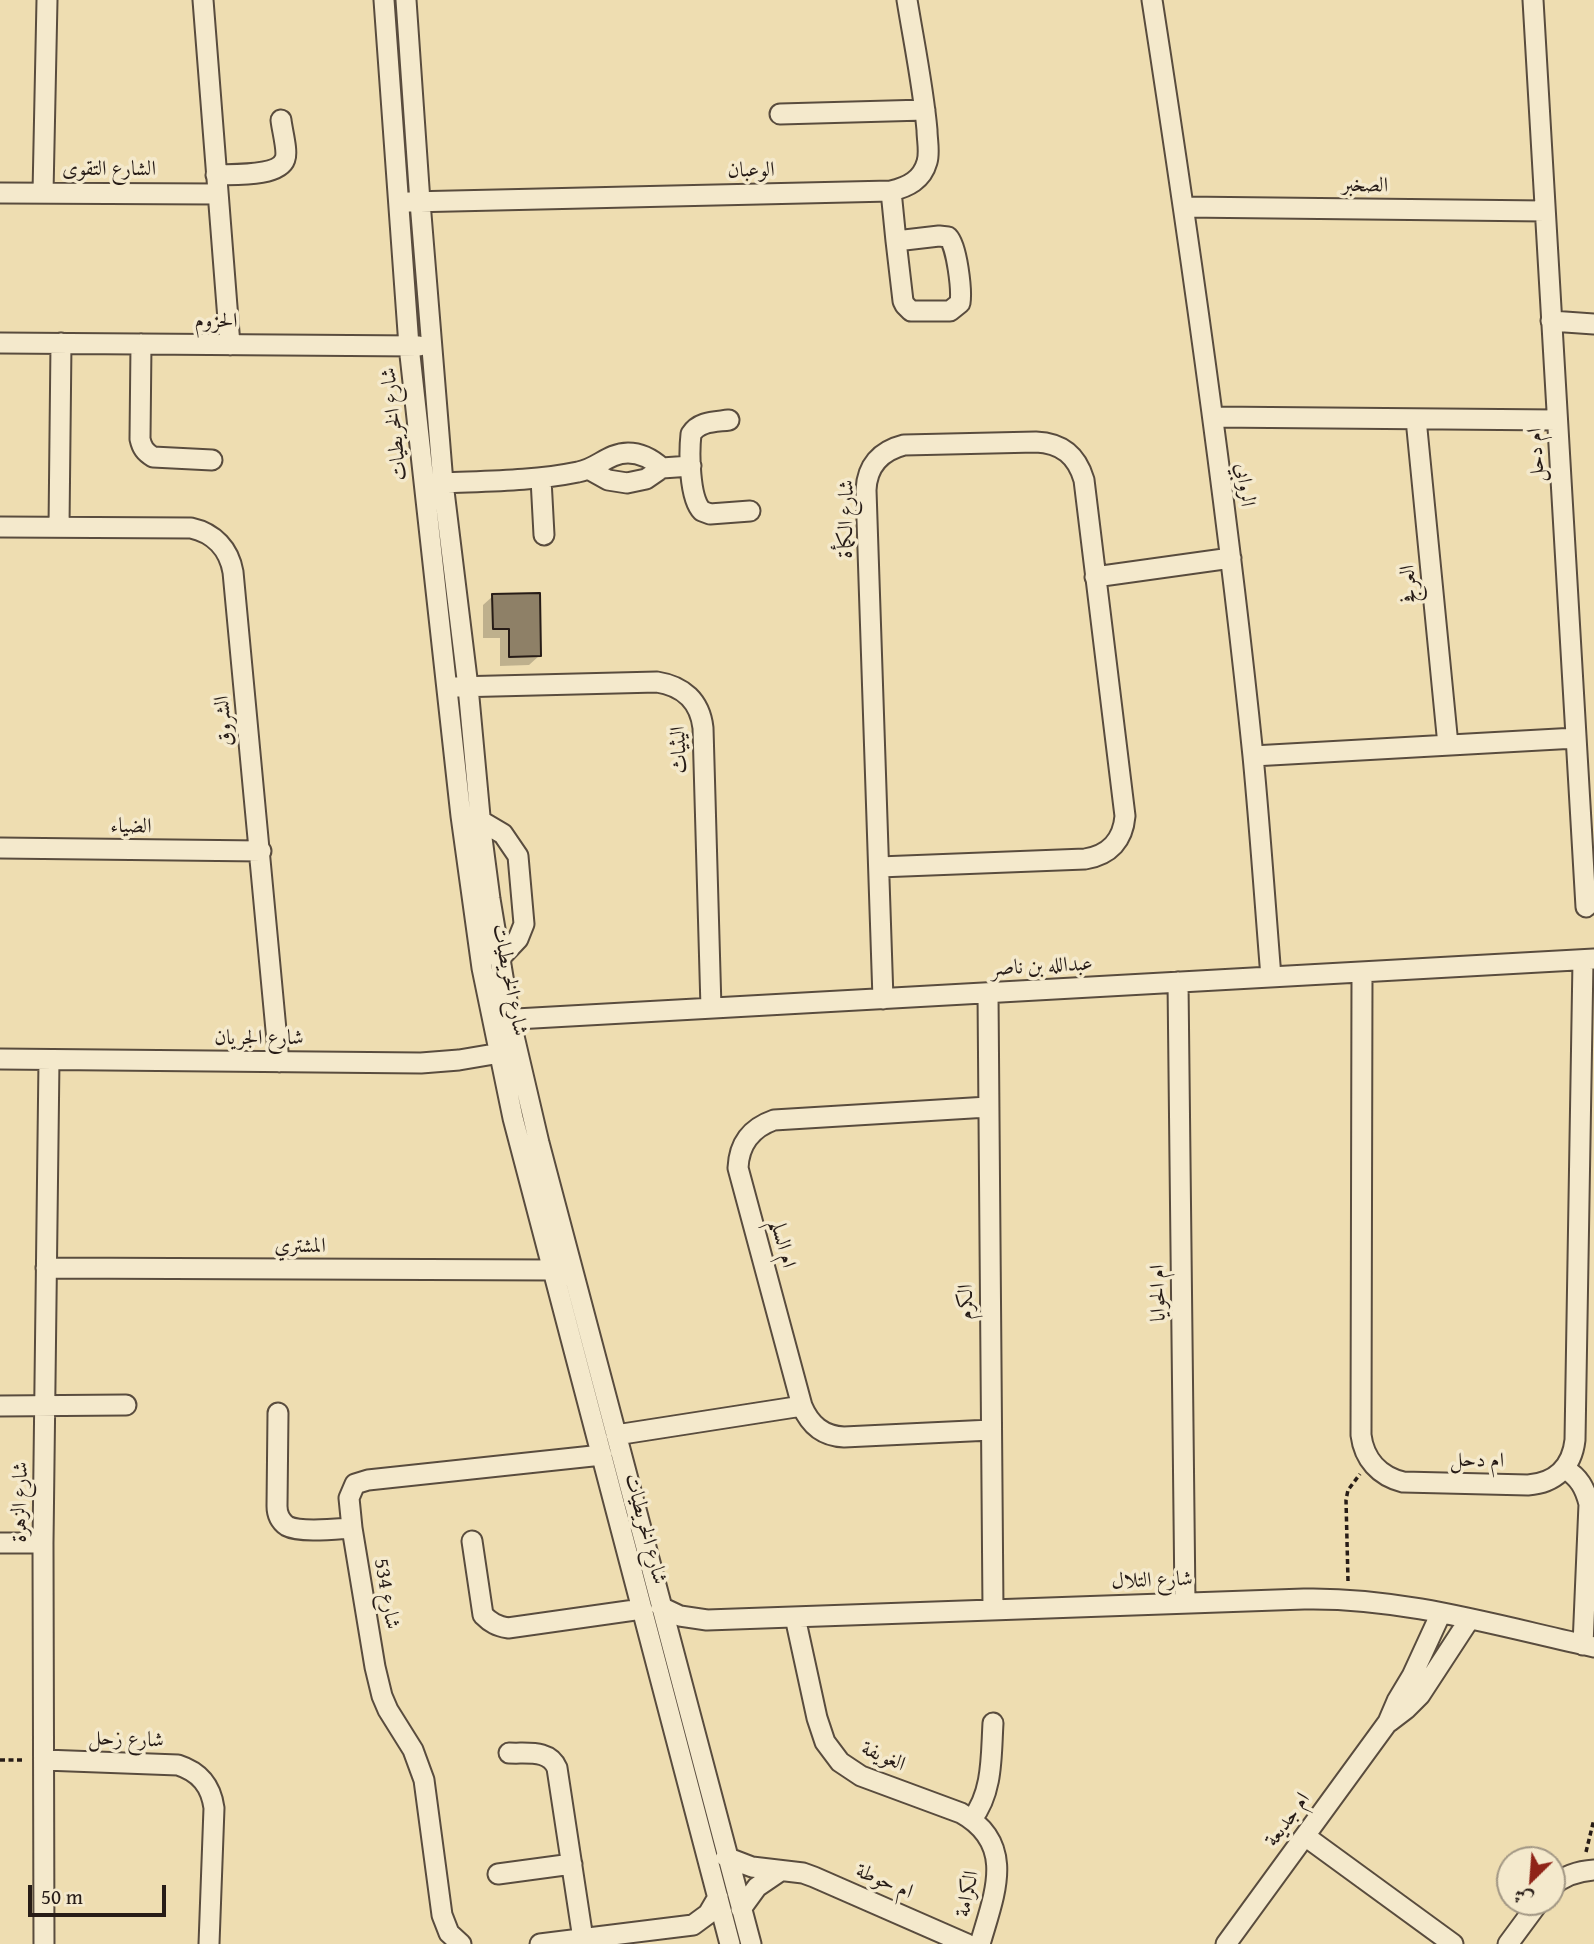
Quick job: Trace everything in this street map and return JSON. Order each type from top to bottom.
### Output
[{"type":"street","points":[[44,193],[47,0]]},
{"type":"street","points":[[203,0],[230,345]]},
{"type":"street","name":"شارع الخريطيات","points":[[384,0],[409,346],[470,890],[482,968],[502,1020]]},
{"type":"street","name":"شارع الخريطيات","points":[[407,0],[443,484],[499,959],[502,1020],[508,1051],[513,1118],[602,1455],[652,1608],[673,1651],[751,1944]]},
{"type":"street","name":"الوعبان","points":[[398,203],[891,191],[904,188],[913,183],[924,170],[928,151],[925,110],[907,0]]},
{"type":"street","name":"الروابي","points":[[1152,0],[1213,417],[1253,757],[1272,977]]},
{"type":"street","name":"ام دحل","points":[[1533,0],[1586,907]]},
{"type":"street","points":[[780,114],[925,110]]},
{"type":"street","name":"الشارع التقوى","points":[[0,193],[217,184],[270,171],[285,161],[281,120]]},
{"type":"street","points":[[891,191],[896,241],[903,301],[907,308],[915,311],[950,311],[957,307],[961,295],[951,240],[939,236],[896,241]]},
{"type":"street","name":"الصخبر","points":[[1184,207],[1545,211]]},
{"type":"street","points":[[1551,321],[1594,324]]},
{"type":"street","name":"الحزوم","points":[[0,343],[432,346]]},
{"type":"street","points":[[59,527],[61,343]]},
{"type":"street","points":[[142,344],[142,447],[153,457],[212,460]]},
{"type":"street","points":[[1213,417],[1557,420]]},
{"type":"street","name":"العرفج","points":[[1416,419],[1448,746]]},
{"type":"street","points":[[729,420],[700,424],[693,430],[691,466],[695,500],[702,511],[710,514],[750,512]]},
{"type":"street","name":"شارع الكمأة","points":[[879,867],[1086,859],[1096,857],[1115,845],[1124,826],[1125,816],[1084,480],[1077,462],[1064,449],[1046,442],[904,445],[886,451],[873,464],[866,481],[883,999]]},
{"type":"street","points":[[443,484],[541,479],[590,470],[606,458],[626,453],[645,457],[662,468]]},
{"type":"street","points":[[590,470],[608,480],[627,483],[646,479],[662,468],[691,466]]},
{"type":"street","points":[[541,479],[544,535]]},
{"type":"street","name":"الشروق","points":[[0,527],[191,528],[216,540],[227,554],[233,572],[279,1062]]},
{"type":"street","points":[[1096,577],[1230,558]]},
{"type":"street","name":"اليثياث","points":[[447,687],[657,682],[677,687],[692,699],[702,718],[703,727],[711,1008]]},
{"type":"street","points":[[1253,757],[1576,738]]},
{"type":"street","points":[[481,821],[503,834],[518,856],[524,923],[518,939],[499,959]]},
{"type":"street","name":"الضياء","points":[[0,848],[261,851]]},
{"type":"street","points":[[1589,960],[1575,1440],[1574,1451],[1565,1469],[1577,1478],[1589,1504],[1592,1531],[1589,1646]]},
{"type":"street","name":"عبدالله بن ناصر","points":[[502,1020],[1589,960]]},
{"type":"street","points":[[1362,972],[1361,1435],[1364,1451],[1373,1465]]},
{"type":"street","name":"ام الحوايا","points":[[1178,982],[1185,1603]]},
{"type":"street","name":"الكرم","points":[[988,993],[993,1610]]},
{"type":"street","name":"شارع الخريطيات","points":[[508,1051],[539,1143],[616,1435],[652,1608],[730,1944]]},
{"type":"street","name":"شارع الجريان","points":[[0,1059],[431,1063],[508,1051]]},
{"type":"street","name":"شارع الزهرة","points":[[44,1944],[43,1544],[49,1060]]},
{"type":"street","name":"ام السلم","points":[[988,1107],[783,1119],[765,1123],[757,1128],[744,1142],[739,1159],[740,1177],[802,1406],[814,1426],[836,1437],[991,1430]]},
{"type":"street","name":"المشتري","points":[[46,1269],[554,1270]]},
{"type":"street","points":[[0,1406],[126,1405]]},
{"type":"street","points":[[616,1435],[802,1406]]},
{"type":"street","points":[[278,1413],[279,1517],[286,1525],[297,1529],[352,1528]]},
{"type":"street","name":"شارع 534","points":[[461,1944],[449,1933],[442,1915],[427,1796],[419,1765],[405,1735],[388,1710],[378,1682],[352,1528],[349,1493],[355,1484],[361,1481],[602,1455]]},
{"type":"street","name":"ام دحل","points":[[1373,1465],[1387,1476],[1403,1482],[1528,1485],[1549,1482],[1565,1469]]},
{"type":"street","points":[[472,1541],[483,1615],[498,1626],[508,1628],[652,1608]]},
{"type":"street","points":[[0,1543],[43,1544]]},
{"type":"street","name":"شارع التلال","points":[[652,1608],[707,1620],[1349,1599],[1441,1613],[1589,1646]]},
{"type":"street","name":"ام جديعة","points":[[1226,1944],[1388,1722],[1441,1613]]},
{"type":"street","name":"الغويفة","points":[[795,1617],[817,1718],[831,1752],[850,1770],[862,1776],[948,1807],[972,1819]]},
{"type":"street","points":[[673,1651],[684,1633],[707,1620]]},
{"type":"street","name":"ام جديعة","points":[[1388,1722],[1406,1709],[1426,1688],[1469,1620]]},
{"type":"street","points":[[972,1819],[988,1789],[993,1723]]},
{"type":"street","points":[[509,1753],[547,1755],[555,1763],[583,1938]]},
{"type":"street","name":"شارع زحل","points":[[44,1760],[178,1765],[204,1781],[214,1808],[209,1944]]},
{"type":"street","name":"الكرامة","points":[[972,1819],[990,1840],[997,1862],[996,1885],[980,1944]]},
{"type":"street","points":[[1304,1836],[1453,1944]]},
{"type":"street","name":"ام حوطة","points":[[726,1857],[752,1867],[814,1877],[967,1944]]},
{"type":"street","points":[[498,1874],[572,1864]]},
{"type":"street","points":[[1566,1877],[1587,1870]]},
{"type":"street","points":[[741,1909],[757,1887],[779,1871]]},
{"type":"street","points":[[692,1925],[708,1914],[718,1897]]},
{"type":"street","points":[[1508,1944],[1529,1916]]},
{"type":"street","points":[[540,1944],[692,1925],[713,1933],[730,1944]]},
{"type":"path","points":[[1349,1599],[1346,1500],[1353,1481],[1373,1465]]},
{"type":"path","points":[[0,1759],[44,1760]]},
{"type":"path","points":[[1587,1870],[1594,1819]]},
{"type":"building","points":[[540,593],[541,656],[509,657],[509,629],[493,629],[492,594]]}]
